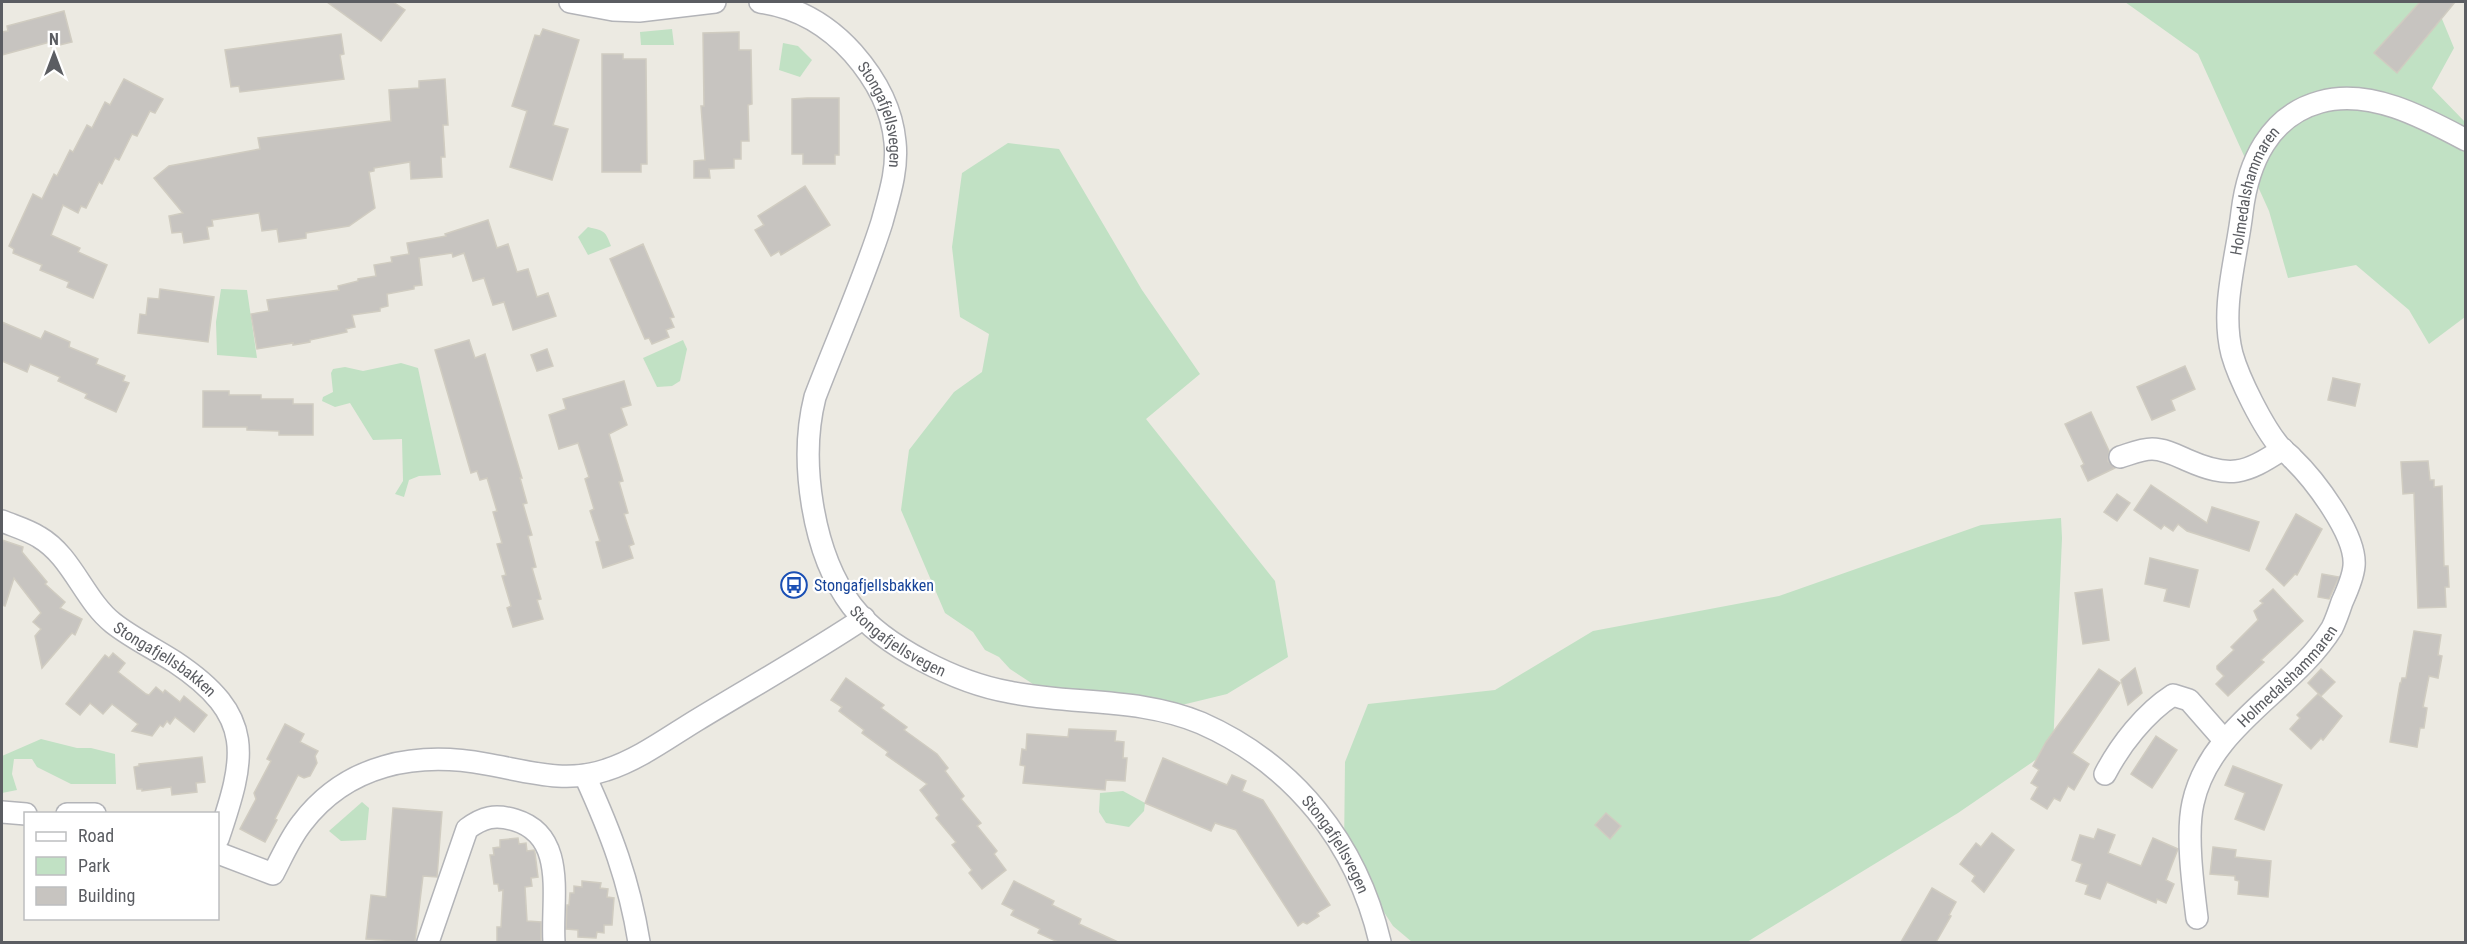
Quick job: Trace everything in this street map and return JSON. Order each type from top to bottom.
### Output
[{"type":"street","points":[[570,2],[613,10],[639,11],[715,2]]},
{"type":"street","name":"Stongafjellsvegen","points":[[760,2],[802,13],[827,28],[849,49],[867,69],[882,96],[891,119],[895,141],[893,183],[874,248],[815,397],[809,420],[808,472],[813,502],[825,551],[840,586],[864,618],[896,644],[921,660],[980,685],[1041,698],[1142,706],[1198,722],[1247,747],[1290,779],[1326,823],[1342,847],[1359,880],[1380,942]]},
{"type":"street","name":"Holmedalshammaren","points":[[2197,918],[2192,859],[2193,802],[2204,774],[2224,740],[2312,652],[2332,627],[2354,572],[2354,553],[2345,531],[2321,492],[2283,449],[2258,411],[2238,371],[2232,352],[2229,332],[2231,289],[2246,186],[2253,162],[2278,127],[2298,109],[2337,99],[2368,100],[2398,108],[2466,140]]},
{"type":"street","points":[[2120,457],[2152,449],[2166,451],[2208,469],[2233,471],[2260,465],[2283,449]]},
{"type":"street","name":"Stongafjellsbakken","points":[[2,521],[40,537],[63,559],[86,594],[112,623],[177,663],[211,690],[230,713],[236,729],[239,750],[238,772],[219,836]]},
{"type":"street","points":[[219,853],[273,874],[292,838],[318,805],[335,790],[356,777],[380,767],[401,762],[428,758],[453,759],[537,775],[585,776],[608,770],[632,758],[864,618]]},
{"type":"street","name":"Holmedalshammaren","points":[[2104,774],[2117,752],[2156,708],[2173,694],[2189,700],[2224,740]]},
{"type":"street","points":[[585,776],[625,872],[639,942]]},
{"type":"street","points":[[2,813],[24,814]]},
{"type":"street","points":[[428,942],[467,829],[480,819],[490,817],[521,822],[547,843],[553,869],[554,942]]},
{"type":"green space","points":[[2125,2],[2435,2],[2454,48],[2432,88],[2465,122],[2465,317],[2429,344],[2409,310],[2356,265],[2288,278],[2269,211],[2198,54]]},
{"type":"green space","points":[[672,29],[674,45],[641,45],[640,32]]},
{"type":"green space","points":[[783,43],[798,46],[812,60],[800,77],[779,70]]},
{"type":"green space","points":[[1008,143],[1059,149],[1142,290],[1200,374],[1146,419],[1275,581],[1288,657],[1227,694],[1153,712],[1036,686],[1010,669],[999,657],[985,650],[973,632],[945,613],[901,510],[909,450],[954,392],[982,372],[989,334],[960,317],[952,247],[962,173]]},
{"type":"green space","points":[[588,227],[603,232],[611,246],[588,255],[578,237]]},
{"type":"green space","points":[[221,289],[247,290],[257,358],[217,355],[216,322]]},
{"type":"green space","points":[[683,340],[687,349],[680,381],[672,386],[657,387],[643,358]]},
{"type":"green space","points":[[401,363],[418,368],[441,475],[419,476],[409,480],[404,497],[395,494],[403,481],[402,439],[373,440],[350,403],[335,407],[322,401],[323,397],[333,392],[331,373],[333,369],[345,367],[363,371]]},
{"type":"green space","points":[[2061,518],[2053,748],[1958,813],[1747,942],[1412,942],[1393,926],[1344,851],[1345,762],[1368,704],[1495,690],[1593,631],[1779,596],[1981,525]]},
{"type":"green space","points":[[41,739],[115,754],[116,784],[71,784],[37,767],[32,759],[14,759],[12,774],[17,790],[2,793],[2,756]]},
{"type":"green space","points":[[1123,791],[1145,803],[1144,811],[1129,827],[1106,823],[1099,812],[1100,793]]},
{"type":"green space","points":[[362,802],[369,808],[366,840],[341,841],[329,831]]},
{"type":"building","points":[[327,2],[393,2],[405,10],[381,41]]},
{"type":"building","points":[[2420,2],[2455,2],[2397,73],[2374,53]]},
{"type":"building","points":[[64,11],[72,42],[51,47],[50,42],[2,55],[2,32],[8,31],[7,26]]},
{"type":"building","points":[[543,29],[579,40],[553,125],[568,129],[552,180],[510,167],[527,111],[512,106],[535,35],[540,36]]},
{"type":"building","points":[[739,32],[739,50],[751,50],[752,104],[748,105],[749,141],[741,141],[741,159],[734,159],[734,168],[709,169],[710,178],[694,178],[694,161],[705,160],[701,106],[704,106],[703,33]]},
{"type":"building","points":[[341,34],[344,54],[340,55],[344,79],[240,92],[239,86],[231,87],[225,50]]},
{"type":"building","points":[[602,54],[623,54],[623,59],[646,59],[647,164],[641,164],[641,172],[602,172]]},
{"type":"building","points":[[124,79],[163,99],[155,113],[150,111],[137,136],[132,134],[119,160],[115,158],[86,208],[81,206],[78,213],[63,205],[51,235],[80,248],[78,252],[107,265],[93,298],[67,287],[69,282],[40,270],[42,265],[13,253],[14,249],[9,246],[33,194],[42,199],[54,174],[57,176],[70,150],[73,152],[87,125],[92,128],[105,102],[110,105]]},
{"type":"building","points":[[445,79],[448,125],[443,125],[445,157],[441,157],[442,177],[411,179],[410,162],[374,168],[374,171],[369,172],[375,208],[349,226],[306,233],[306,238],[279,242],[277,229],[262,231],[259,213],[212,220],[213,226],[207,227],[209,239],[184,243],[182,232],[172,233],[169,216],[183,213],[154,178],[169,166],[260,149],[258,138],[391,121],[389,90],[419,88],[419,81]]},
{"type":"building","points":[[839,98],[839,155],[835,155],[835,164],[803,164],[803,154],[792,154],[792,99]]},
{"type":"building","points":[[805,186],[830,225],[781,255],[779,251],[771,256],[755,230],[764,225],[758,216]]},
{"type":"building","points":[[488,220],[497,248],[508,244],[517,272],[528,269],[537,297],[548,293],[556,316],[513,330],[504,302],[493,305],[484,278],[473,281],[464,253],[453,257],[452,253],[419,258],[422,285],[414,286],[414,289],[387,294],[388,306],[380,308],[380,311],[352,315],[355,327],[346,329],[347,332],[310,340],[310,342],[257,349],[251,314],[269,311],[267,300],[339,290],[338,286],[376,276],[374,265],[392,262],[391,257],[409,254],[407,243],[446,236],[445,234]]},
{"type":"building","points":[[643,244],[674,317],[670,318],[674,327],[666,330],[669,337],[652,344],[649,338],[645,339],[610,259]]},
{"type":"building","points":[[160,289],[214,297],[208,342],[138,333],[140,314],[146,315],[148,298],[159,299]]},
{"type":"building","points":[[2,322],[41,339],[45,331],[70,342],[69,347],[98,359],[96,364],[125,376],[123,381],[129,383],[116,412],[85,398],[87,394],[58,381],[60,377],[30,364],[27,372],[2,361]]},
{"type":"building","points":[[469,340],[475,358],[485,354],[522,478],[520,478],[527,503],[523,504],[532,535],[528,536],[536,567],[532,568],[541,599],[537,600],[543,619],[513,627],[507,608],[511,606],[502,576],[506,575],[497,544],[502,543],[493,512],[497,511],[487,478],[480,480],[477,471],[471,473],[435,350]]},
{"type":"building","points":[[547,349],[553,366],[537,371],[531,355]]},
{"type":"building","points":[[2185,366],[2195,389],[2171,400],[2175,410],[2152,420],[2137,387]]},
{"type":"building","points":[[2333,378],[2360,384],[2355,406],[2328,400]]},
{"type":"building","points":[[624,381],[631,405],[621,408],[627,425],[609,434],[623,481],[619,482],[628,513],[624,514],[634,544],[629,546],[633,558],[603,568],[596,542],[600,541],[590,511],[594,509],[585,479],[589,477],[578,443],[559,449],[549,415],[566,409],[563,399]]},
{"type":"building","points":[[203,391],[229,391],[229,395],[261,395],[261,399],[293,399],[293,404],[313,404],[313,435],[279,435],[279,431],[247,430],[247,427],[203,427]]},
{"type":"building","points":[[2091,412],[2109,451],[2108,461],[2115,468],[2088,481],[2081,466],[2084,464],[2065,424]]},
{"type":"building","points":[[2428,461],[2430,480],[2434,480],[2434,487],[2442,486],[2444,566],[2448,566],[2449,587],[2445,587],[2446,607],[2418,608],[2414,493],[2403,494],[2401,462]]},
{"type":"building","points":[[2151,485],[2207,523],[2212,507],[2259,522],[2249,551],[2187,531],[2178,524],[2173,531],[2164,525],[2161,529],[2134,510]]},
{"type":"building","points":[[2117,494],[2130,503],[2117,521],[2104,512]]},
{"type":"building","points":[[2296,514],[2322,529],[2297,575],[2295,574],[2284,586],[2266,569]]},
{"type":"building","points":[[2,540],[23,547],[22,552],[47,582],[45,584],[65,602],[60,608],[82,619],[75,635],[72,633],[42,668],[35,636],[41,629],[33,622],[41,613],[14,578],[5,606],[2,605]]},
{"type":"building","points":[[2150,558],[2198,570],[2189,607],[2164,601],[2167,589],[2145,584]]},
{"type":"building","points":[[2322,574],[2339,577],[2329,599],[2318,597]]},
{"type":"building","points":[[2102,589],[2109,640],[2083,644],[2075,593]]},
{"type":"building","points":[[2273,589],[2303,621],[2261,660],[2264,662],[2228,696],[2216,684],[2224,676],[2217,666],[2234,650],[2231,647],[2258,620],[2254,611],[2263,603],[2260,601]]},
{"type":"building","points":[[2414,631],[2441,635],[2438,655],[2442,656],[2438,678],[2429,676],[2423,707],[2427,708],[2424,728],[2420,728],[2417,747],[2390,742],[2400,683],[2402,678],[2406,678]]},
{"type":"building","points":[[113,653],[125,663],[118,672],[146,694],[149,695],[156,687],[163,693],[165,690],[180,702],[184,696],[207,715],[194,732],[175,717],[170,724],[167,721],[163,727],[160,725],[152,736],[132,731],[138,724],[112,704],[103,714],[90,703],[80,715],[66,704],[105,655],[109,658]]},
{"type":"building","points":[[2135,668],[2142,693],[2128,705],[2121,680]]},
{"type":"building","points":[[2099,669],[2120,683],[2072,753],[2089,764],[2074,790],[2068,786],[2060,801],[2054,798],[2047,809],[2031,799],[2038,787],[2031,783],[2039,770],[2033,766],[2046,742]]},
{"type":"building","points":[[2321,669],[2335,682],[2321,696],[2308,683]]},
{"type":"building","points":[[846,678],[884,705],[881,708],[907,727],[904,730],[937,754],[948,768],[945,771],[964,796],[961,799],[981,823],[977,826],[997,851],[994,854],[1006,870],[982,889],[969,873],[972,870],[952,845],[956,842],[936,818],[939,815],[920,790],[927,784],[886,755],[888,752],[862,733],[864,730],[839,711],[842,707],[831,700]]},
{"type":"building","points":[[2318,694],[2342,716],[2323,740],[2321,738],[2311,749],[2290,729],[2300,718],[2297,715]]},
{"type":"building","points":[[285,724],[304,734],[300,742],[318,751],[315,756],[317,763],[310,776],[304,778],[298,775],[265,842],[240,829],[256,799],[254,793],[271,761],[267,759]]},
{"type":"building","points":[[1069,729],[1116,731],[1115,741],[1124,742],[1123,758],[1127,758],[1125,781],[1106,780],[1105,790],[1023,783],[1025,766],[1020,765],[1022,749],[1026,750],[1027,734],[1068,737]]},
{"type":"building","points":[[2156,736],[2177,750],[2152,788],[2131,774]]},
{"type":"building","points":[[202,757],[205,782],[196,783],[197,792],[172,795],[171,787],[142,791],[142,789],[137,789],[134,767],[139,764]]},
{"type":"building","points":[[1163,758],[1227,785],[1232,775],[1246,781],[1242,791],[1263,800],[1330,905],[1317,913],[1319,916],[1307,924],[1303,922],[1298,926],[1236,830],[1215,823],[1211,831],[1145,803]]},
{"type":"building","points":[[2233,766],[2282,785],[2264,830],[2235,819],[2245,793],[2225,785]]},
{"type":"building","points":[[393,808],[442,812],[437,877],[423,876],[415,942],[366,939],[371,895],[386,897]]},
{"type":"building","points":[[1606,813],[1621,826],[1610,839],[1595,825]]},
{"type":"building","points":[[2098,829],[2115,835],[2108,853],[2141,866],[2153,838],[2178,849],[2166,880],[2174,884],[2166,903],[2157,899],[2156,903],[2107,882],[2100,899],[2085,894],[2088,885],[2076,881],[2082,864],[2072,860],[2080,835],[2094,839]]},
{"type":"building","points":[[1992,833],[2014,850],[1984,892],[1972,881],[1975,876],[1960,864],[1976,843],[1981,847]]},
{"type":"building","points":[[518,838],[519,844],[526,843],[527,851],[534,850],[535,853],[538,877],[531,878],[532,886],[525,887],[527,921],[541,922],[541,941],[497,942],[497,927],[501,927],[503,890],[499,891],[498,884],[494,884],[490,855],[494,855],[493,848],[500,847],[500,840]]},
{"type":"building","points":[[2213,847],[2236,850],[2235,857],[2271,861],[2268,897],[2238,894],[2239,881],[2235,880],[2235,876],[2210,874]]},
{"type":"building","points":[[582,881],[601,883],[600,888],[608,889],[607,897],[614,898],[612,925],[604,925],[604,933],[597,932],[596,938],[578,937],[578,930],[566,929],[570,893],[574,893],[574,886],[582,887]]},
{"type":"building","points":[[1014,881],[1054,901],[1052,905],[1081,919],[1079,924],[1118,942],[1058,942],[1038,933],[1040,929],[1011,915],[1014,910],[1002,904]]},
{"type":"building","points":[[1932,888],[1956,902],[1949,915],[1951,916],[1936,942],[1901,942]]},
{"type":"place","name":"Stongafjellsbakken","points":[[794,585]]}]
